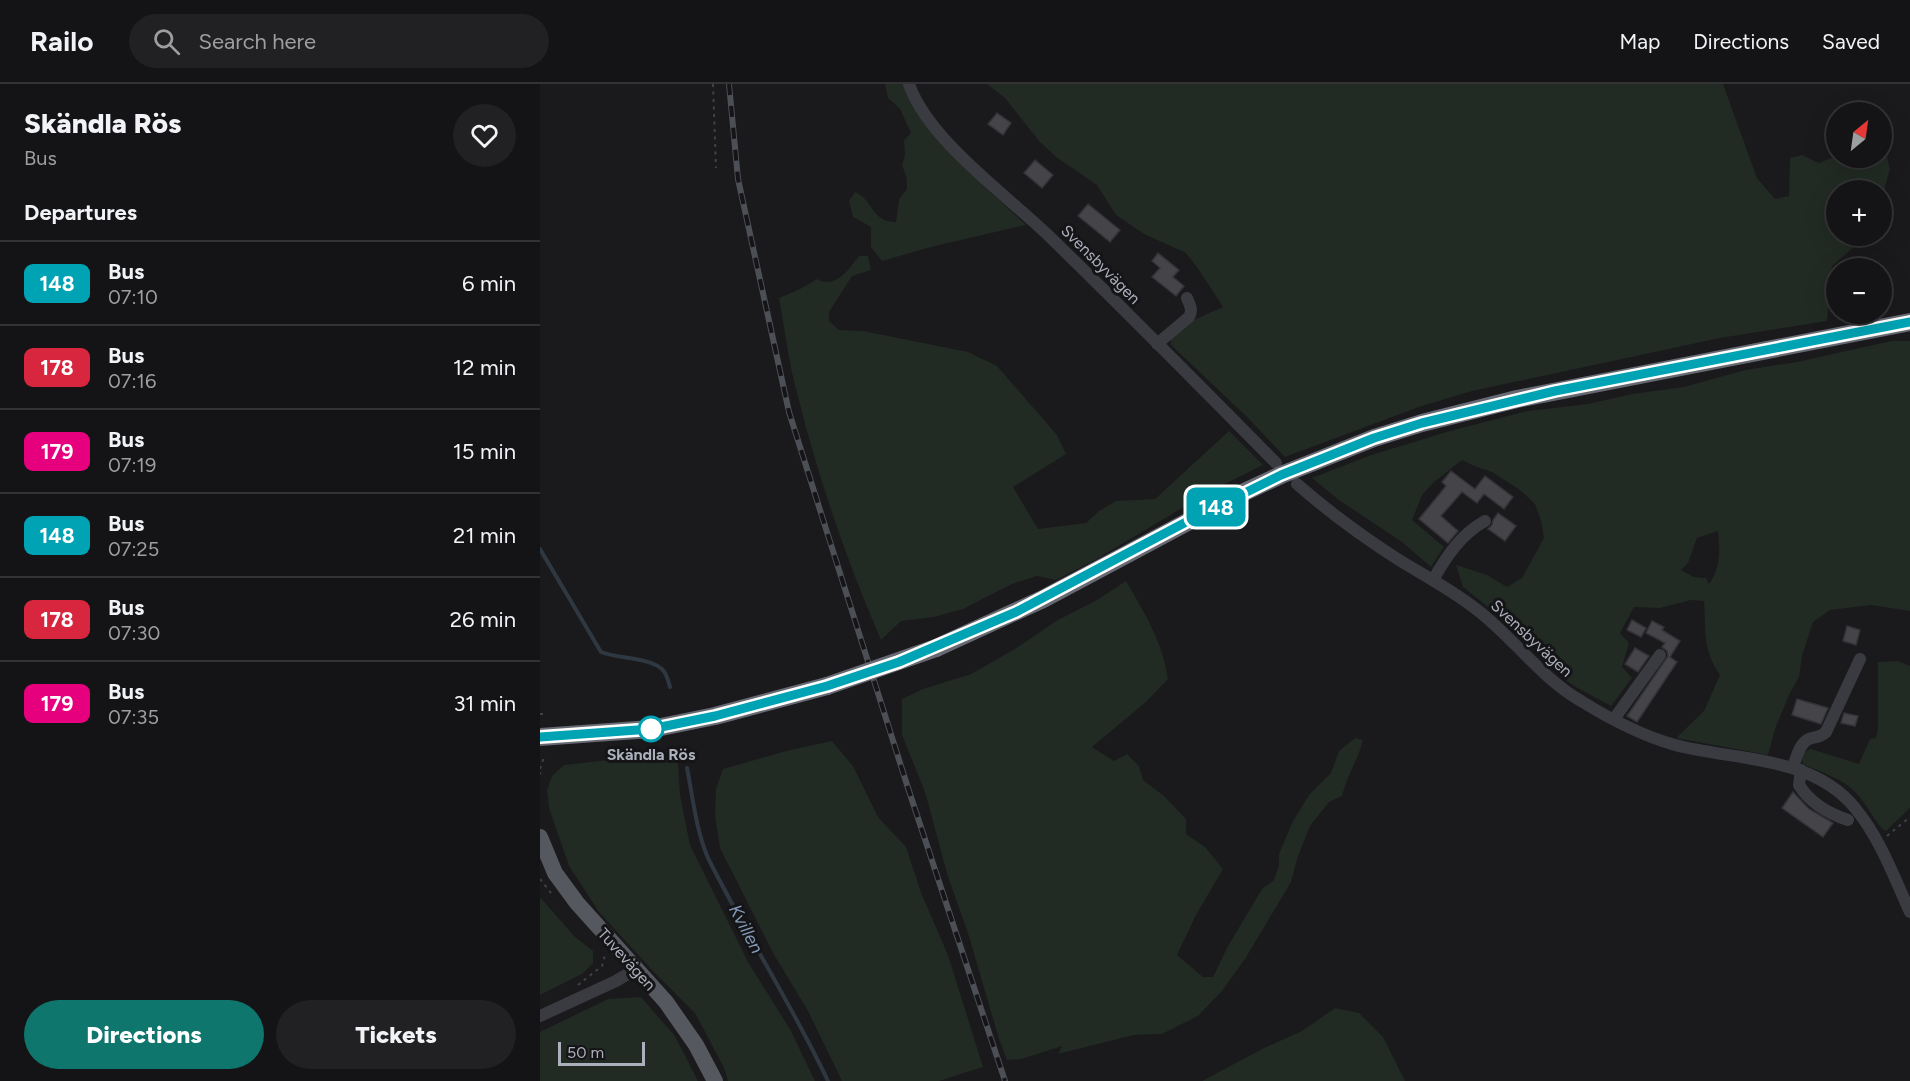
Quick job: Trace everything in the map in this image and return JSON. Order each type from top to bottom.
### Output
[{"type":"highway","points":[[540,737],[651,729],[715,716],[827,686],[936,648],[1043,599],[1238,495],[1281,475],[1374,438],[1422,423],[1517,399],[1910,322]]},
{"type":"main road","name":"Tuvevägen","points":[[540,837],[555,873],[577,903],[666,1002],[686,1028],[707,1062],[715,1081]]},
{"type":"street","name":"Svensbyvägen","points":[[909,84],[925,116],[951,146],[1048,235],[1276,463]]},
{"type":"street","points":[[1157,344],[1192,313],[1187,298]]},
{"type":"street","name":"Svensbyvägen","points":[[1297,484],[1324,508],[1366,538],[1458,596],[1487,618],[1557,686],[1581,701],[1646,734],[1674,744],[1797,769],[1833,787],[1848,800],[1877,841],[1910,912]]},
{"type":"street","points":[[1433,580],[1446,558],[1463,537],[1485,521]]},
{"type":"street","points":[[1614,718],[1660,656]]},
{"type":"street","points":[[1848,820],[1827,812],[1804,793],[1799,785],[1797,769],[1800,749],[1807,740],[1821,737],[1826,732],[1860,659]]},
{"type":"street","points":[[540,1016],[616,981],[636,969]]},
{"type":"path","points":[[713,84],[716,168]]},
{"type":"path","points":[[540,772],[544,757]]},
{"type":"path","points":[[1877,841],[1888,836],[1910,817]]},
{"type":"path","points":[[540,879],[557,900]]},
{"type":"path","points":[[579,984],[602,966],[605,954]]},
{"type":"shaded area","points":[[885,84],[906,84],[984,186],[1026,225],[882,261],[871,247],[871,227],[853,217],[849,201],[855,192],[866,200],[877,215],[888,221],[896,222],[899,199],[907,189],[907,179],[902,165],[905,155],[904,140],[911,133],[900,109],[888,98]]},
{"type":"shaded area","points":[[987,84],[1723,84],[1757,178],[1775,199],[1789,196],[1790,158],[1802,155],[1819,163],[1826,160],[1826,168],[1890,169],[1887,180],[1826,180],[1826,246],[1855,246],[1841,258],[1826,258],[1826,321],[1720,338],[1472,391],[1419,407],[1285,457],[1248,418],[1171,345],[1170,332],[1223,307],[1186,253],[1144,234],[1116,215],[1097,185],[1056,157],[1039,141],[1005,98]]},
{"type":"shaded area","points":[[859,256],[868,256],[871,270],[852,276],[829,312],[829,321],[839,330],[863,331],[968,352],[997,366],[1057,435],[1066,454],[1013,487],[1038,529],[1086,523],[1099,511],[1116,501],[1155,499],[1229,431],[1263,465],[1209,492],[1095,560],[1056,580],[1037,576],[1012,584],[963,609],[934,617],[901,621],[881,640],[845,551],[815,459],[792,373],[779,298],[817,279],[830,282],[836,280]]},
{"type":"shaded area","points":[[1891,341],[1910,341],[1910,611],[1871,605],[1830,610],[1813,622],[1802,656],[1799,677],[1775,729],[1768,755],[1676,738],[1704,711],[1720,675],[1710,657],[1708,648],[1704,601],[1691,600],[1660,608],[1634,607],[1620,633],[1629,643],[1622,667],[1632,678],[1611,706],[1574,686],[1557,673],[1532,642],[1463,587],[1456,565],[1487,575],[1507,587],[1522,578],[1544,538],[1535,504],[1520,490],[1492,472],[1462,460],[1422,495],[1412,520],[1444,547],[1431,567],[1402,542],[1339,500],[1312,478],[1371,455],[1527,411],[1588,404],[1632,394],[1684,387],[1745,370],[1797,362]],"holes":[[[1718,531],[1718,565],[1709,584],[1706,578],[1694,577],[1681,570],[1688,563],[1697,538]]]},
{"type":"shaded area","points":[[1126,581],[1157,640],[1168,679],[1146,702],[1092,747],[1114,761],[1127,754],[1139,766],[1143,780],[1164,796],[1186,819],[1186,834],[1205,847],[1223,869],[1196,915],[1177,955],[1203,977],[1213,977],[1228,946],[1262,889],[1274,880],[1279,865],[1279,854],[1293,821],[1309,795],[1331,773],[1339,751],[1355,738],[1363,740],[1342,796],[1329,802],[1310,826],[1291,882],[1245,959],[1222,991],[1198,1016],[1162,1034],[1134,1035],[1058,1054],[1062,1046],[1022,1059],[1007,1060],[967,930],[948,877],[925,792],[902,735],[902,699],[923,689],[971,674]]},
{"type":"shaded area","points":[[1898,661],[1910,666],[1910,808],[1886,831],[1852,789],[1832,776],[1803,764],[1802,759],[1805,752],[1811,749],[1859,764],[1870,739],[1876,738],[1878,729],[1878,662]]},
{"type":"shaded area","points":[[832,741],[853,766],[878,817],[906,847],[922,895],[948,955],[983,1067],[939,1081],[842,1081],[808,1011],[773,953],[720,848],[715,816],[716,789],[723,769]]},
{"type":"shaded area","points":[[677,749],[680,795],[690,845],[748,962],[790,1029],[815,1081],[728,1081],[724,1068],[695,1013],[599,912],[569,866],[549,808],[547,790],[552,776],[564,765]]},
{"type":"shaded area","points":[[540,897],[574,936],[593,951],[593,963],[582,974],[540,995]]},
{"type":"shaded area","points":[[641,997],[675,1036],[698,1081],[540,1081],[540,1032],[608,999]]},
{"type":"shaded area","points":[[1335,1008],[1359,1013],[1383,1037],[1405,1081],[1202,1081],[1302,1031]]},
{"type":"building","points":[[997,113],[1011,123],[1003,135],[988,124]]},
{"type":"building","points":[[1035,160],[1053,175],[1042,188],[1024,173]]},
{"type":"building","points":[[1088,204],[1120,230],[1110,242],[1078,216]]},
{"type":"building","points":[[1158,253],[1179,270],[1173,277],[1184,286],[1176,296],[1152,277],[1160,268],[1152,261]]},
{"type":"building","points":[[1451,471],[1475,489],[1485,476],[1513,497],[1504,509],[1484,494],[1477,503],[1462,492],[1441,516],[1458,531],[1448,543],[1419,519],[1446,486],[1442,482]]},
{"type":"building","points":[[1498,513],[1516,526],[1505,541],[1488,529]]},
{"type":"building","points":[[1632,620],[1646,628],[1641,637],[1627,630]]},
{"type":"building","points":[[1652,621],[1664,627],[1662,630],[1680,641],[1670,657],[1677,662],[1637,722],[1627,716],[1668,656],[1667,651],[1662,647],[1665,643],[1646,633]]},
{"type":"building","points":[[1847,626],[1860,630],[1856,645],[1843,641]]},
{"type":"building","points":[[1635,648],[1649,656],[1638,672],[1625,664]]},
{"type":"building","points":[[1797,699],[1828,708],[1821,724],[1792,715]]},
{"type":"building","points":[[1844,713],[1858,716],[1855,726],[1841,723]]},
{"type":"building","points":[[1793,792],[1809,809],[1833,823],[1823,837],[1782,808]]},
{"type":"waterway","name":"Kvillen","points":[[540,549],[601,652],[656,665],[665,673],[670,687]]},
{"type":"waterway","name":"Kvillen","points":[[687,768],[698,825],[708,858],[828,1081]]},
{"type":"railway","points":[[729,84],[738,179],[789,412],[908,788],[1005,1081]]},
{"type":"bus line","name":"148","points":[[540,737],[651,729],[715,716],[827,686],[899,662],[936,648],[1043,599],[1188,521],[1281,475],[1374,438],[1422,423],[1555,391],[1910,322]]},
{"type":"place","name":"Skändla Rös","points":[[651,729]]}]
